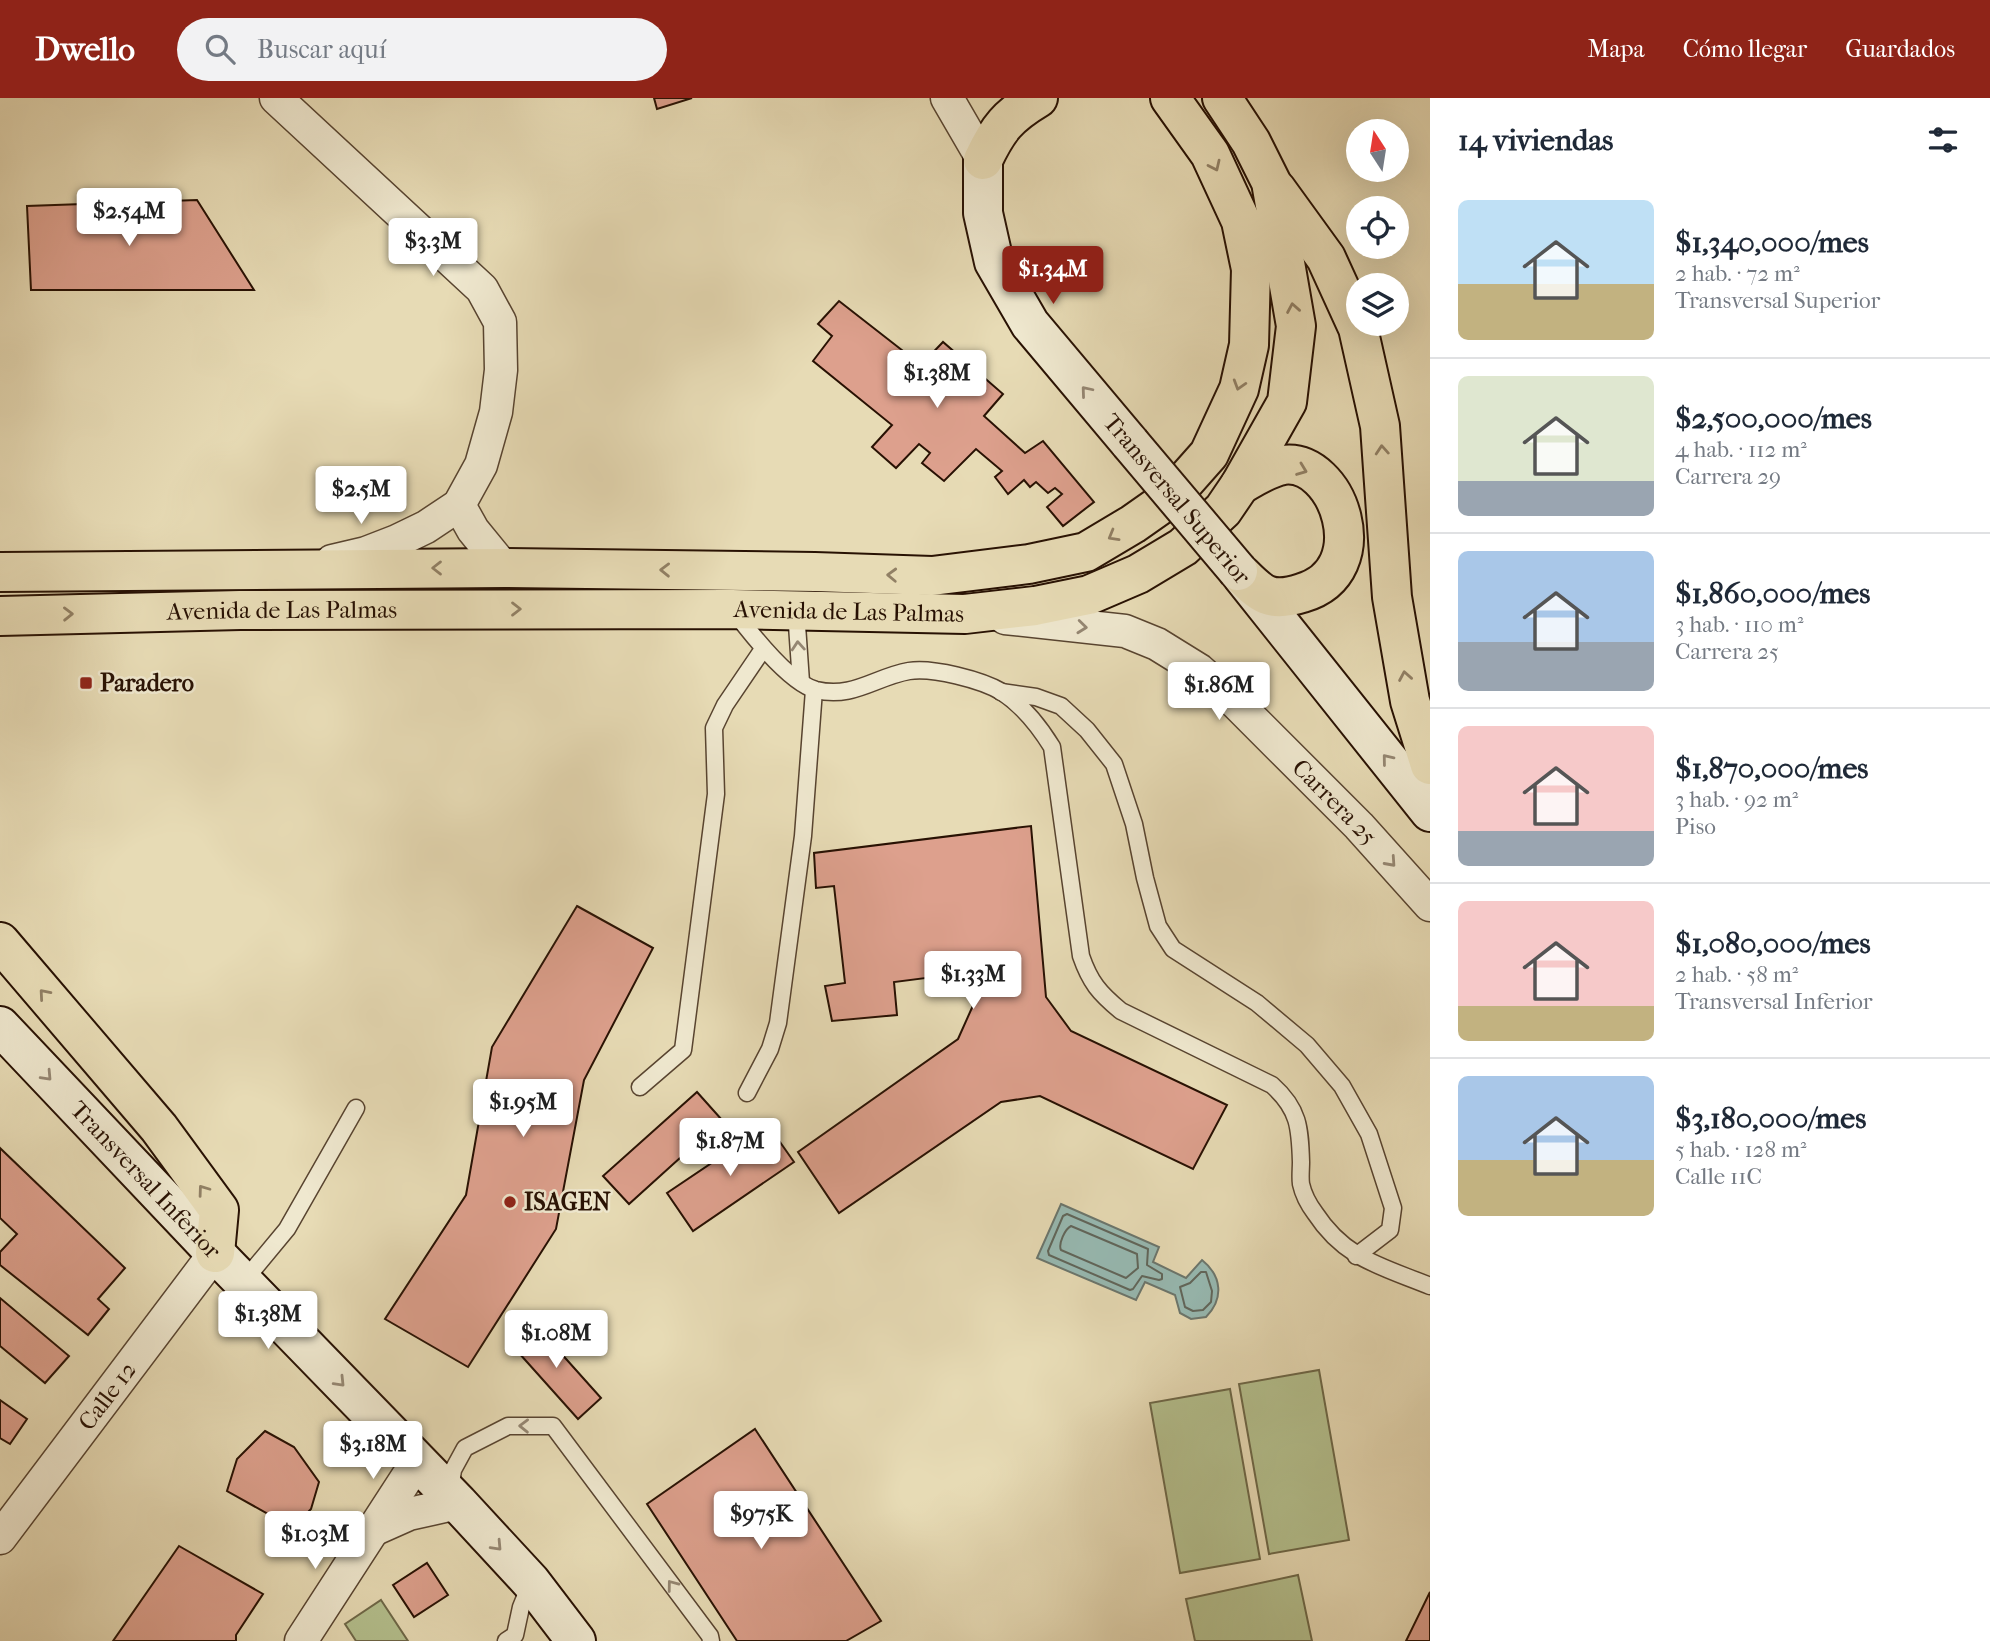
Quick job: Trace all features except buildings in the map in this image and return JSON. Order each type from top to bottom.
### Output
[{"type":"main road","points":[[983,160],[996,133],[1019,109],[1038,98]]},
{"type":"main road","name":"Avenida de Las Palmas","points":[[0,616],[253,610],[732,609],[965,614],[1035,606],[1089,595],[1138,574],[1183,547],[1223,510],[1287,402],[1296,326],[1271,182],[1251,142],[1222,98]]},
{"type":"main road","name":"Avenida de Las Palmas","points":[[0,572],[504,568],[932,576],[1029,564],[1086,552],[1170,498],[1209,454],[1239,389],[1249,345],[1251,269],[1241,221],[1210,155],[1165,101]]},
{"type":"main road","name":"Transversal Superior","points":[[983,160],[983,213],[994,262],[1030,324],[1238,571],[1430,812]]},
{"type":"main road","points":[[1271,182],[1326,258],[1358,328],[1380,426],[1392,597],[1409,701],[1430,765]]},
{"type":"main road","points":[[1238,571],[1260,593],[1281,597],[1304,593],[1328,580],[1337,569],[1342,557],[1344,528],[1334,496],[1325,484],[1308,470],[1286,465],[1264,471],[1240,485]]},
{"type":"main road","points":[[0,942],[159,1128],[219,1210],[215,1253]]},
{"type":"main road","name":"Transversal Inferior","points":[[0,1026],[454,1499],[531,1583],[576,1641]]},
{"type":"street","points":[[272,568],[304,566],[366,552],[426,527],[458,505],[481,465],[496,412],[501,370],[500,322],[482,289],[276,98]]},
{"type":"street","points":[[947,98],[983,160]]},
{"type":"street","points":[[458,505],[473,530],[504,568]]},
{"type":"street","name":"Carrera 25","points":[[965,614],[1125,631],[1157,644],[1199,670],[1264,730],[1359,826],[1430,905]]},
{"type":"street","name":"Calle 12","points":[[0,1538],[215,1253]]},
{"type":"street","points":[[301,1641],[417,1462]]},
{"type":"street","points":[[373,1530],[454,1499]]},
{"type":"lane","points":[[732,609],[763,649],[807,686],[833,692],[853,691],[911,670],[947,674],[1001,692],[1036,697],[1061,706],[1087,730],[1114,764],[1134,824],[1158,926],[1173,949],[1257,1003],[1307,1045],[1342,1086],[1369,1134],[1393,1208],[1390,1230],[1356,1255]]},
{"type":"lane","points":[[747,1093],[770,1049],[778,1023],[805,813],[807,686],[796,610]]},
{"type":"lane","points":[[640,1087],[682,1050],[716,794],[714,728],[725,705],[763,649]]},
{"type":"lane","points":[[1001,692],[1039,726],[1052,747],[1082,956],[1088,976],[1101,994],[1121,1011],[1272,1085],[1283,1094],[1300,1130],[1301,1185],[1328,1234],[1356,1255],[1430,1286]]},
{"type":"lane","points":[[243,1282],[287,1229],[356,1108]]},
{"type":"lane","points":[[454,1499],[453,1470],[465,1448],[508,1426],[553,1426],[710,1636],[711,1641]]},
{"type":"lane","points":[[506,1641],[515,1635],[521,1607],[531,1583]]},
{"type":"green space","points":[[1319,1370],[1349,1540],[1269,1554],[1239,1384]]},
{"type":"green space","points":[[1230,1389],[1260,1559],[1180,1573],[1150,1403]]},
{"type":"green space","points":[[1298,1575],[1312,1641],[1195,1641],[1186,1599]]},
{"type":"green space","points":[[381,1600],[408,1641],[356,1641],[345,1624]]},
{"type":"water","points":[[1061,1204],[1159,1247],[1153,1262],[1186,1278],[1202,1260],[1217,1280],[1218,1295],[1212,1310],[1206,1317],[1191,1319],[1180,1313],[1175,1295],[1145,1282],[1136,1300],[1037,1258]]},
{"type":"place","name":"Paradero","points":[[86,683]]},
{"type":"place","name":"ISAGEN","points":[[510,1202]]}]
